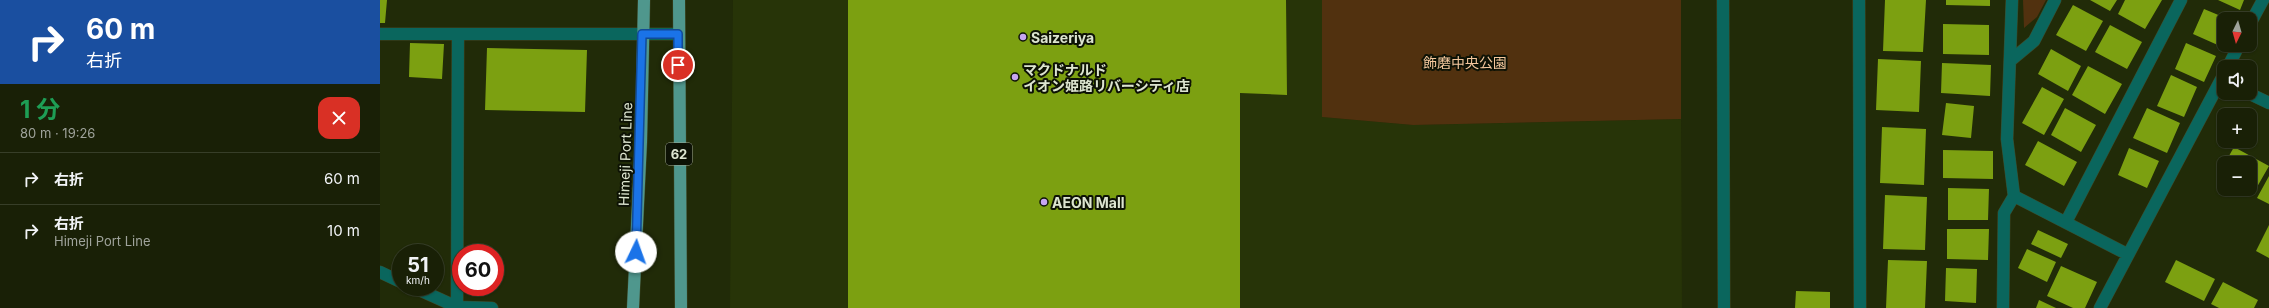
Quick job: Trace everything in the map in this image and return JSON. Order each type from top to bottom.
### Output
[{"type":"main road","name":"Himeji Port Line","points":[[633,308],[640,164],[644,0]]},
{"type":"main road","name":"62","points":[[679,0],[678,34],[681,308]]},
{"type":"street","points":[[1723,0],[1724,308]]},
{"type":"street","points":[[1859,0],[1860,308]]},
{"type":"street","points":[[2003,308],[2004,213],[2014,196],[2007,139],[2012,0]]},
{"type":"street","points":[[2010,61],[2034,41],[2055,0]]},
{"type":"street","points":[[2066,222],[2181,0]]},
{"type":"street","points":[[2256,12],[2263,0]]},
{"type":"street","points":[[380,34],[678,34]]},
{"type":"street","points":[[457,307],[458,34]]},
{"type":"street","points":[[2100,308],[2127,254],[2217,89]]},
{"type":"street","points":[[2257,98],[2269,104]]},
{"type":"street","points":[[2014,196],[2127,254]]},
{"type":"street","points":[[380,272],[392,278]]},
{"type":"street","points":[[433,296],[457,307],[492,308]]},
{"type":"shaded area","points":[[733,0],[1322,0],[1323,117],[1413,125],[1681,119],[1682,308],[730,308]]},
{"type":"green space","name":"飾磨中央公園","points":[[1322,0],[1681,0],[1681,119],[1413,125],[1322,117]]},
{"type":"green space","points":[[2023,0],[2046,0],[2037,17],[2024,28]]},
{"type":"building","points":[[380,0],[387,0],[385,23],[380,23]]},
{"type":"building","name":"AEON Mall","points":[[848,0],[1286,0],[1287,95],[1240,93],[1240,308],[848,308]]},
{"type":"building","points":[[1885,0],[1926,0],[1923,52],[1883,51]]},
{"type":"building","points":[[1946,0],[1990,0],[1990,6],[1946,5]]},
{"type":"building","points":[[2090,0],[2117,0],[2110,11]]},
{"type":"building","points":[[2125,0],[2162,0],[2145,29],[2118,14]]},
{"type":"building","points":[[2218,0],[2244,0],[2240,10]]},
{"type":"building","points":[[2073,5],[2103,21],[2086,51],[2056,35]]},
{"type":"building","points":[[2204,9],[2217,14],[2217,45],[2193,34]]},
{"type":"building","points":[[1943,24],[1989,25],[1989,55],[1943,54]]},
{"type":"building","points":[[2110,25],[2142,42],[2127,69],[2095,52]]},
{"type":"building","points":[[410,43],[444,44],[442,79],[409,77]]},
{"type":"building","points":[[2186,43],[2216,56],[2204,82],[2175,69]]},
{"type":"building","points":[[487,48],[587,50],[585,112],[485,110]]},
{"type":"building","points":[[2051,49],[2081,66],[2068,91],[2038,74]]},
{"type":"building","points":[[1878,59],[1921,61],[1919,112],[1876,110]]},
{"type":"building","points":[[1942,63],[1991,65],[1990,96],[1941,93]]},
{"type":"building","points":[[2088,66],[2122,84],[2105,114],[2072,95]]},
{"type":"building","points":[[2171,75],[2197,87],[2184,117],[2157,106]]},
{"type":"building","points":[[2042,87],[2064,99],[2044,135],[2022,123]]},
{"type":"building","points":[[1946,103],[1974,106],[1971,138],[1942,135]]},
{"type":"building","points":[[2065,108],[2096,125],[2081,152],[2051,135]]},
{"type":"building","points":[[2147,108],[2180,123],[2167,153],[2133,138]]},
{"type":"building","points":[[1882,127],[1926,129],[1924,185],[1880,183]]},
{"type":"building","points":[[2038,141],[2077,162],[2064,186],[2025,165]]},
{"type":"building","points":[[2129,148],[2159,161],[2147,188],[2118,175]]},
{"type":"building","points":[[2233,148],[2236,148],[2251,156],[2229,156]]},
{"type":"building","points":[[1943,150],[1993,151],[1993,179],[1943,178]]},
{"type":"building","points":[[2257,159],[2269,166],[2257,187]]},
{"type":"building","points":[[2269,176],[2269,204],[2257,198]]},
{"type":"building","points":[[1948,188],[1989,189],[1988,220],[1948,220]]},
{"type":"building","points":[[1885,195],[1927,197],[1925,250],[1883,249]]},
{"type":"building","points":[[2269,225],[2269,258],[2256,251]]},
{"type":"building","points":[[1947,229],[1989,229],[1988,260],[1947,259]]},
{"type":"building","points":[[2038,230],[2068,244],[2061,258],[2031,244]]},
{"type":"building","points":[[2027,249],[2056,262],[2047,282],[2018,268]]},
{"type":"building","points":[[1888,260],[1927,261],[1925,308],[1886,308]]},
{"type":"building","points":[[2176,260],[2215,279],[2204,301],[2165,282]]},
{"type":"building","points":[[2061,266],[2097,282],[2085,308],[2073,308],[2047,296]]},
{"type":"building","points":[[1946,268],[1977,269],[1976,303],[1945,301]]},
{"type":"building","points":[[2223,282],[2258,300],[2254,308],[2219,308],[2211,304]]},
{"type":"building","points":[[1796,291],[1830,292],[1830,308],[1795,308]]},
{"type":"building","points":[[2039,300],[2056,308],[2036,308]]},
{"type":"place","name":"Saizeriya","points":[[1023,37]]},
{"type":"place","name":"マクドナルド イオン姫路リバーシティ店","points":[[1015,77]]},
{"type":"place","name":"AEON Mall","points":[[1044,202]]},
{"type":"route","points":[[636,252],[641,142],[642,34],[678,34],[678,65]]}]
